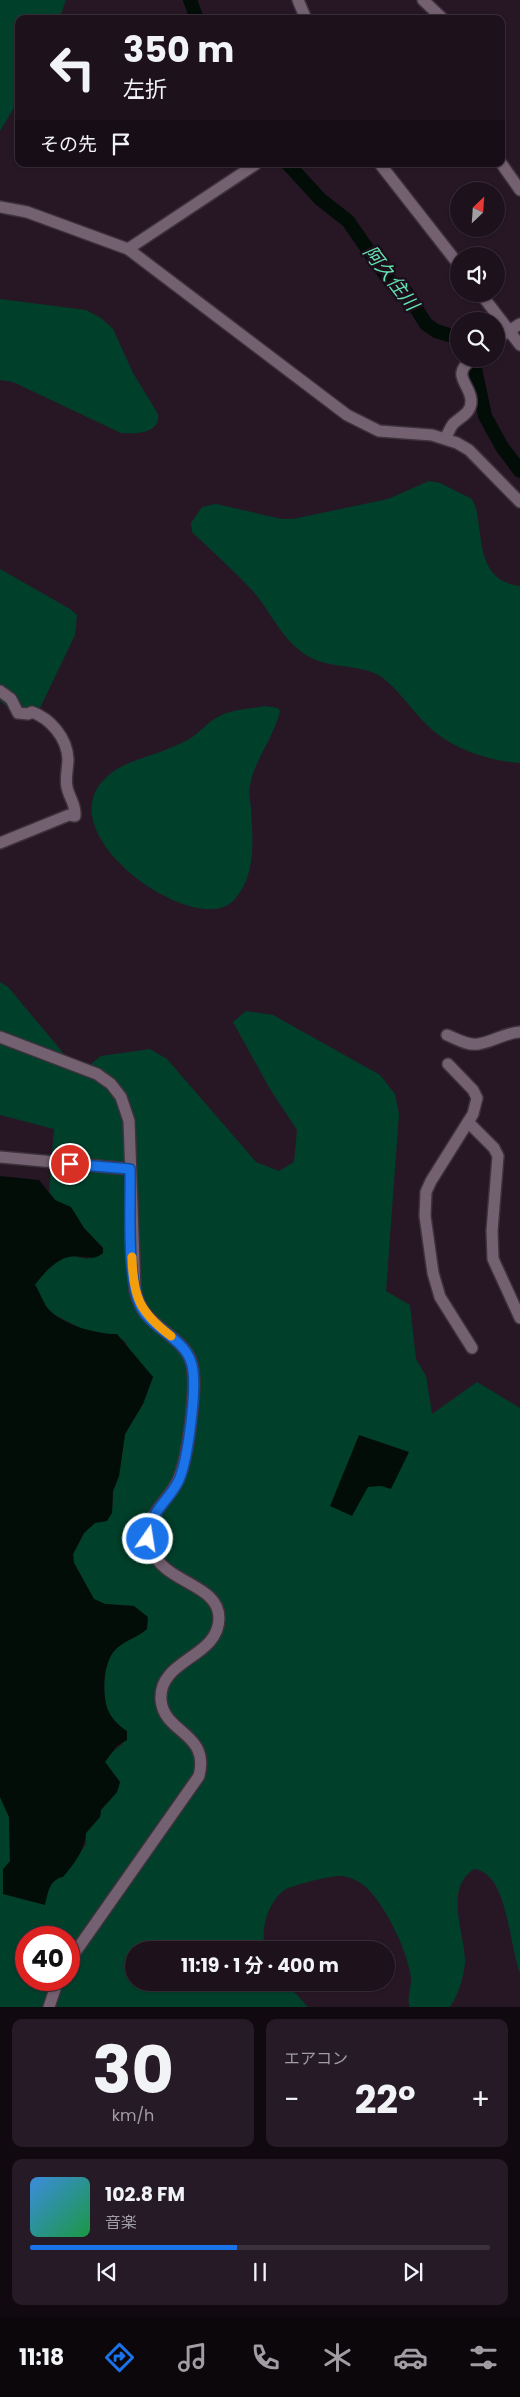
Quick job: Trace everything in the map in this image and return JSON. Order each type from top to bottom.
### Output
[{"type":"street","points":[[298,0],[304,15]]},
{"type":"street","points":[[423,0],[439,15]]},
{"type":"street","points":[[128,249],[251,167]]},
{"type":"street","points":[[382,167],[450,253]]},
{"type":"street","points":[[504,167],[520,190]]},
{"type":"street","points":[[0,207],[27,212],[128,249],[357,422],[378,431],[445,438],[469,450],[520,502]]},
{"type":"street","points":[[487,302],[520,345]]},
{"type":"street","points":[[505,332],[520,324]]},
{"type":"street","points":[[445,438],[453,425],[467,414],[471,400],[462,374],[463,367]]},
{"type":"street","points":[[0,691],[11,699],[18,713],[28,714],[32,712],[42,716],[56,729],[68,756],[66,784],[76,808],[75,816],[69,815],[0,842]]},
{"type":"street","points":[[447,1036],[477,1045],[506,1033],[520,1032]]},
{"type":"street","points":[[0,1037],[78,1067],[111,1084],[127,1112],[133,1280],[137,1298],[146,1315],[187,1351],[194,1378],[183,1467],[173,1490],[157,1509],[151,1520],[148,1539],[152,1553],[161,1566],[209,1596],[216,1607],[219,1618],[218,1629],[212,1641],[169,1675],[162,1689],[161,1700],[165,1712],[194,1742],[200,1752],[202,1758],[199,1776],[80,1945]]},
{"type":"street","points":[[448,1064],[473,1090],[477,1098],[468,1122],[431,1180],[426,1192],[424,1216],[433,1273],[440,1297],[472,1348]]},
{"type":"street","points":[[468,1122],[494,1148],[498,1156],[492,1231],[493,1259],[520,1318]]},
{"type":"street","points":[[0,1157],[130,1169]]},
{"type":"street","points":[[49,2007],[54,1991]]},
{"type":"green space","points":[[0,0],[66,0],[60,15],[15,15],[15,106],[0,131]]},
{"type":"green space","points":[[0,299],[86,310],[101,318],[113,329],[133,373],[158,414],[158,421],[155,426],[139,433],[121,433],[13,382],[0,380]]},
{"type":"green space","points":[[429,481],[440,483],[472,499],[476,508],[482,546],[489,568],[506,583],[520,586],[520,763],[476,754],[445,739],[429,727],[383,678],[358,668],[322,662],[303,653],[285,636],[249,587],[192,532],[191,523],[202,507],[216,504],[282,519],[293,519],[388,499]]},
{"type":"green space","points":[[0,569],[70,609],[77,615],[75,635],[39,710],[11,710],[0,701]]},
{"type":"green space","points":[[265,706],[278,708],[280,711],[252,775],[250,785],[252,847],[246,881],[233,901],[215,909],[190,906],[163,895],[136,877],[112,855],[97,831],[92,806],[101,783],[124,765],[161,752],[189,739],[223,714]]},
{"type":"green space","points":[[0,982],[8,987],[80,1073],[101,1056],[150,1049],[167,1059],[256,1162],[279,1171],[294,1162],[297,1130],[270,1089],[233,1022],[246,1011],[273,1015],[380,1075],[395,1094],[399,1114],[386,1291],[410,1305],[416,1359],[426,1376],[432,1414],[477,1382],[520,1408],[520,1973],[501,1896],[494,1883],[485,1873],[474,1869],[465,1877],[460,1887],[458,1898],[459,1923],[465,1966],[456,1997],[450,2007],[410,2007],[411,1977],[409,1966],[401,1943],[389,1919],[375,1897],[359,1882],[344,1876],[336,1876],[297,1885],[286,1889],[280,1894],[270,1908],[265,1926],[264,1941],[125,1941],[125,1991],[293,1991],[308,2007],[0,2007],[0,1797],[9,1817],[10,1861],[51,1884],[67,1872],[86,1844],[86,1833],[100,1817],[101,1810],[117,1792],[120,1782],[105,1762],[111,1753],[123,1744],[105,1701],[106,1668],[112,1653],[117,1648],[147,1629],[134,1606],[105,1604],[94,1599],[74,1563],[73,1555],[84,1533],[95,1523],[112,1513],[113,1491],[119,1476],[125,1434],[143,1404],[153,1377],[129,1350],[125,1341],[112,1335],[82,1329],[55,1315],[46,1307],[35,1284],[55,1263],[65,1257],[72,1256],[87,1259],[103,1248],[84,1228],[75,1214],[55,1200],[49,1192],[54,1129],[0,1115]]},
{"type":"shaded area","points":[[0,1176],[39,1180],[55,1200],[71,1207],[84,1228],[103,1248],[103,1253],[99,1256],[91,1258],[73,1256],[64,1258],[45,1272],[35,1285],[46,1306],[59,1318],[78,1327],[117,1334],[153,1377],[143,1404],[125,1434],[119,1476],[113,1491],[112,1513],[107,1521],[95,1523],[84,1533],[73,1554],[74,1563],[94,1599],[105,1604],[134,1606],[148,1617],[147,1629],[117,1648],[112,1653],[106,1668],[104,1694],[107,1708],[115,1721],[127,1731],[127,1740],[117,1746],[105,1762],[120,1782],[117,1792],[101,1810],[100,1817],[86,1833],[84,1845],[75,1862],[63,1877],[58,1878],[52,1884],[45,1905],[3,1894],[3,1869],[10,1861],[9,1817],[0,1797]]},
{"type":"shaded area","points":[[359,1435],[409,1452],[391,1489],[381,1486],[368,1487],[352,1516],[330,1506]]},
{"type":"waterway","name":"阿久住川","points":[[190,0],[196,15]]},
{"type":"waterway","name":"阿久住川","points":[[291,167],[320,199],[348,221],[389,280],[406,292],[426,324],[436,331],[450,335]]},
{"type":"waterway","name":"阿久住川","points":[[475,367],[485,416],[502,447],[520,471]]},
{"type":"slow traffic","points":[[132,1257],[133,1280],[141,1307],[154,1323],[171,1336]]},
{"type":"route","points":[[70,1164],[130,1169],[133,1280],[137,1298],[146,1315],[187,1351],[193,1368],[193,1388],[183,1467],[173,1490],[157,1509],[151,1520],[148,1539]]}]
